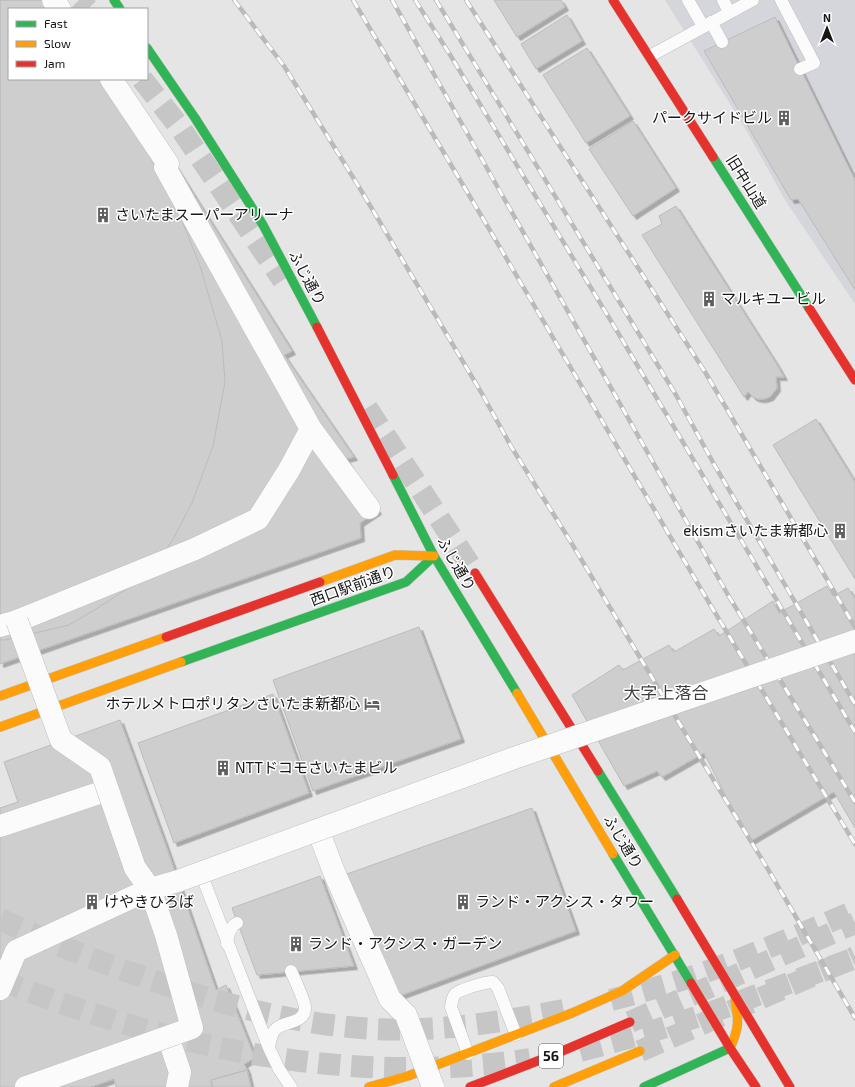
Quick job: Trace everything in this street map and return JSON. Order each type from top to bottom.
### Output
[{"type":"main road","name":"旧中山道","points":[[613,0],[855,380]]},
{"type":"main road","name":"ふじ通り","points":[[148,49],[263,225],[322,336],[434,556],[730,1048],[756,1087]]},
{"type":"main road","name":"西口駅前通り","points":[[0,696],[395,555],[434,556]]},
{"type":"main road","name":"西口駅前通り","points":[[0,727],[406,582],[434,556]]},
{"type":"main road","points":[[475,573],[552,695],[790,1087]]},
{"type":"main road","points":[[369,1087],[408,1076],[572,1013],[622,991],[675,955]]},
{"type":"main road","points":[[644,1087],[730,1048],[738,1032],[739,1020],[732,990]]},
{"type":"main road","name":"56","points":[[470,1087],[553,1055],[630,1022]]},
{"type":"main road","name":"56","points":[[554,1087],[640,1051]]},
{"type":"street","points":[[53,0],[59,8]]},
{"type":"street","points":[[112,80],[168,164],[165,167],[311,429],[369,508]]},
{"type":"street","points":[[26,1087],[192,1028],[166,935],[150,888],[135,868],[100,767],[61,740],[8,624],[194,549],[258,519],[290,470],[311,429]]},
{"type":"street","points":[[0,989],[16,951],[150,888],[178,882],[528,754],[855,641]]},
{"type":"street","points":[[0,826],[108,790]]},
{"type":"street","points":[[318,830],[334,872],[390,999],[406,1015],[433,1087]]},
{"type":"street","points":[[168,1037],[180,1072],[177,1087]]},
{"type":"lane","points":[[688,0],[722,42]]},
{"type":"lane","points":[[723,0],[729,12]]},
{"type":"lane","points":[[650,56],[753,0]]},
{"type":"lane","points":[[781,0],[814,63],[800,69]]},
{"type":"lane","points":[[291,1087],[279,1069],[269,1048],[205,884],[204,874],[208,865],[215,858],[545,740]]},
{"type":"lane","points":[[228,944],[228,934],[237,923]]},
{"type":"lane","points":[[269,1048],[271,1038],[277,1028],[297,1021],[303,1015],[305,1006],[291,972]]},
{"type":"lane","points":[[468,1054],[451,1007],[452,1000],[456,994],[485,982],[493,982],[498,988],[516,1035]]},
{"type":"shaded area","points":[[665,0],[855,0],[855,304],[785,200],[745,128]]},
{"type":"building","name":"さいたまスーパーアリーナ","points":[[0,0],[60,0],[66,8],[8,8],[8,80],[122,80],[292,351],[284,355],[354,457],[346,459],[378,511],[360,523],[361,538],[0,664]]},
{"type":"building","name":"さいたまスーパーアリーナ","points":[[0,0],[45,0],[52,8],[8,8],[8,80],[105,80],[150,157],[177,208],[200,266],[222,341],[225,382],[213,446],[192,503],[172,541],[147,576],[69,625],[0,640]]},
{"type":"building","points":[[494,0],[561,0],[565,7],[517,37]]},
{"type":"building","points":[[567,15],[582,41],[536,69],[521,44]]},
{"type":"building","name":"パークサイドビル","points":[[775,17],[855,180],[855,290],[798,199],[791,200],[704,51]]},
{"type":"building","points":[[587,48],[630,116],[586,143],[543,75]]},
{"type":"building","points":[[633,121],[676,188],[633,216],[589,149]]},
{"type":"building","name":"マルキユービル","points":[[676,206],[784,377],[776,377],[777,388],[770,397],[758,399],[753,397],[748,392],[744,397],[642,235],[662,224],[659,216]]},
{"type":"building","name":"ekismさいたま新都心","points":[[816,419],[855,482],[855,579],[773,445]]},
{"type":"building","points":[[827,586],[833,596],[848,588],[855,599],[855,828],[834,792],[749,842],[704,753],[662,777],[657,771],[624,786],[572,695],[619,665],[623,670],[669,645],[674,652],[714,629],[719,636],[773,601],[779,613]]},
{"type":"building","points":[[419,627],[461,739],[313,791],[273,680]]},
{"type":"building","name":"NTTドコモさいたまビル","points":[[273,694],[309,793],[174,843],[138,743]]},
{"type":"building","name":"けやきひろば","points":[[120,720],[216,990],[226,985],[255,1058],[244,1064],[247,1070],[211,1080],[212,1087],[116,1087],[114,1079],[91,1087],[0,1087],[0,808],[18,802],[4,762]]},
{"type":"building","name":"ランド・アクシス・タワー","points":[[532,808],[576,931],[399,996],[347,874]]},
{"type":"building","name":"ランド・アクシス・ガーデン","points":[[320,876],[354,966],[257,975],[232,908]]},
{"type":"building","points":[[247,1070],[251,1087],[213,1087],[211,1080]]},
{"type":"tunnel","points":[[79,0],[87,8]]},
{"type":"tunnel","points":[[143,80],[181,129],[283,280]]},
{"type":"tunnel","points":[[367,408],[475,573]]},
{"type":"tunnel","points":[[611,1000],[649,990],[711,970],[855,911]]},
{"type":"tunnel","points":[[0,919],[88,957],[171,987],[228,1004],[286,1018],[316,1023],[375,1029],[422,1029],[494,1022],[564,1010]]},
{"type":"tunnel","points":[[630,1022],[855,923]]},
{"type":"tunnel","points":[[640,1051],[855,957]]},
{"type":"tunnel","points":[[580,1051],[647,1033],[715,1011],[855,958]]},
{"type":"tunnel","points":[[0,980],[63,1004],[128,1025],[194,1042],[260,1055],[327,1064],[395,1068],[462,1066],[530,1059]]},
{"type":"railway","points":[[234,0],[284,66],[359,187],[481,392],[512,448],[569,539],[769,871],[855,1018]]},
{"type":"railway","points":[[353,0],[711,606],[855,844]]},
{"type":"railway","points":[[392,0],[728,595],[855,802]]},
{"type":"railway","points":[[415,0],[449,53],[611,321],[855,732]]},
{"type":"railway","points":[[436,0],[676,395],[715,466],[855,704]]},
{"type":"railway","points":[[466,0],[705,372],[855,627]]},
{"type":"traffic: fast","points":[[114,0],[119,8]]},
{"type":"traffic: fast","points":[[148,49],[195,118],[263,225],[317,327]]},
{"type":"traffic: fast","points":[[713,157],[809,308]]},
{"type":"traffic: fast","points":[[393,475],[434,556],[517,693]]},
{"type":"traffic: fast","points":[[181,662],[406,582],[434,556]]},
{"type":"traffic: fast","points":[[598,771],[677,899]]},
{"type":"traffic: fast","points":[[613,854],[691,983]]},
{"type":"traffic: fast","points":[[644,1087],[730,1048]]},
{"type":"traffic: slow","points":[[320,582],[395,555],[434,556]]},
{"type":"traffic: slow","points":[[0,696],[166,637]]},
{"type":"traffic: slow","points":[[0,727],[181,662]]},
{"type":"traffic: slow","points":[[517,693],[613,854]]},
{"type":"traffic: slow","points":[[369,1087],[408,1076],[572,1013],[622,991],[675,955]]},
{"type":"traffic: slow","points":[[730,1048],[737,1030],[735,1000]]},
{"type":"traffic: slow","points":[[554,1087],[640,1051]]},
{"type":"traffic: jam","points":[[613,0],[713,157]]},
{"type":"traffic: jam","points":[[809,308],[855,380]]},
{"type":"traffic: jam","points":[[317,327],[393,475]]},
{"type":"traffic: jam","points":[[475,573],[598,771]]},
{"type":"traffic: jam","points":[[166,637],[320,582]]},
{"type":"traffic: jam","points":[[677,899],[790,1087]]},
{"type":"traffic: jam","points":[[691,983],[730,1048],[756,1087]]},
{"type":"traffic: jam","points":[[470,1087],[553,1055],[630,1022]]},
{"type":"place","name":"パークサイドビル","points":[[784,118]]},
{"type":"place","name":"さいたまスーパーアリーナ","points":[[103,215]]},
{"type":"place","name":"マルキユービル","points":[[709,299]]},
{"type":"place","name":"ekismさいたま新都心","points":[[840,531]]},
{"type":"place","name":"ホテルメトロポリタンさいたま新都心","points":[[372,704]]},
{"type":"place","name":"NTTドコモさいたまビル","points":[[223,768]]},
{"type":"place","name":"けやきひろば","points":[[92,902]]},
{"type":"place","name":"ランド・アクシス・タワー","points":[[463,902]]},
{"type":"place","name":"ランド・アクシス・ガーデン","points":[[296,944]]},
{"type":"district","name":"大字上落合","points":[[666,693]]}]
